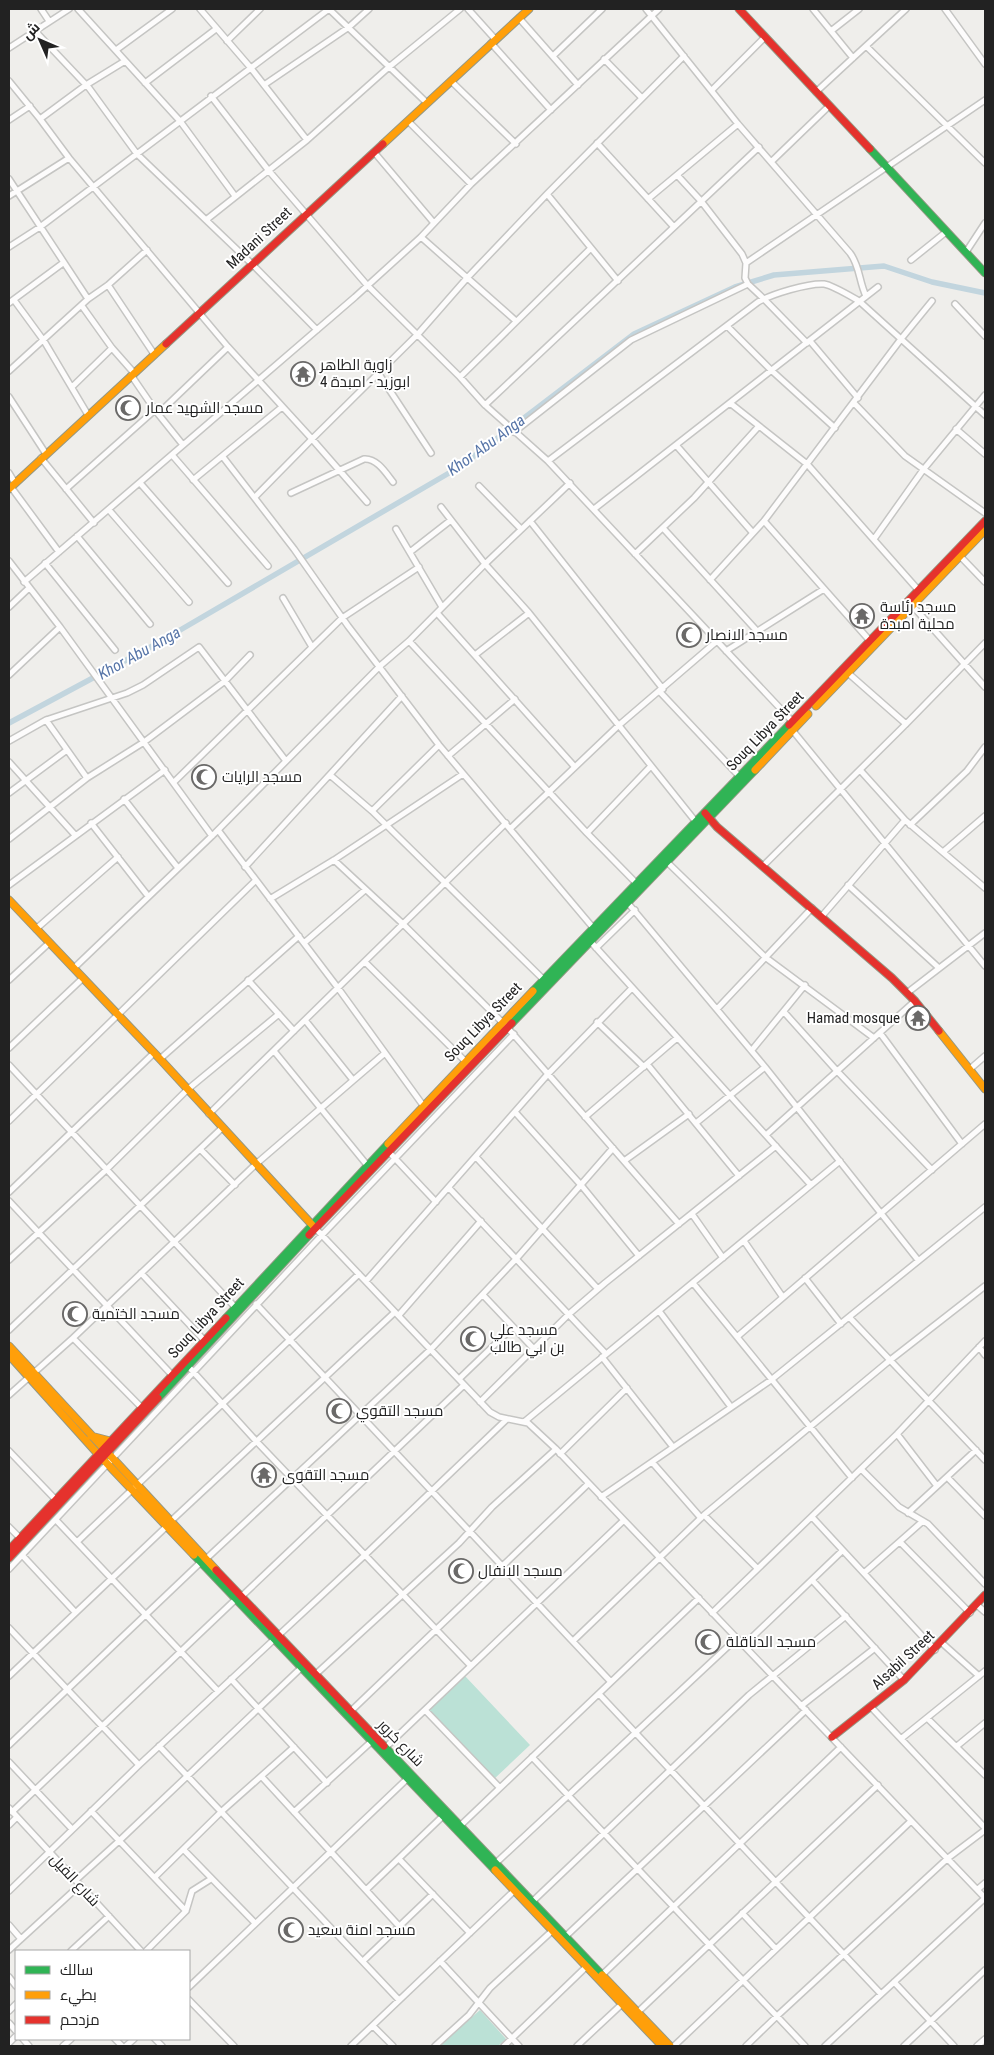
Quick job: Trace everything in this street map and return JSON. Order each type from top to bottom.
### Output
[{"type":"main road","name":"Madani Street","points":[[12,486],[529,9]]},
{"type":"main road","points":[[739,9],[985,273]]},
{"type":"main road","name":"Souq Libya Street","points":[[9,1558],[188,1366],[314,1227],[367,1165],[425,1108],[544,980],[639,886],[696,822],[707,815],[794,726],[911,604],[985,521]]},
{"type":"main road","name":"Souq Libya Street","points":[[921,593],[985,530]]},
{"type":"main road","name":"Souq Libya Street","points":[[9,1550],[56,1500],[105,1456],[110,1441],[204,1340],[388,1151],[466,1061],[590,941],[596,930],[627,902],[639,886],[666,861],[740,777],[848,673],[872,643]]},
{"type":"main road","points":[[707,815],[907,993],[985,1089]]},
{"type":"main road","points":[[10,903],[160,1059],[314,1227]]},
{"type":"main road","points":[[9,1346],[31,1374],[105,1456]]},
{"type":"main road","points":[[9,1355],[31,1374],[91,1436],[105,1456]]},
{"type":"main road","points":[[91,1436],[110,1441]]},
{"type":"main road","name":"شارع كرور","points":[[105,1456],[239,1598],[352,1710],[386,1746],[410,1776]]},
{"type":"main road","name":"Alsabil Street","points":[[832,1737],[904,1680],[935,1650],[985,1595]]},
{"type":"main road","name":"شارع كرور","points":[[277,1637],[302,1668],[372,1741],[410,1776],[517,1888],[533,1901],[672,2046]]},
{"type":"main road","name":"شارع كرور","points":[[446,1814],[461,1825],[497,1862],[552,1931],[622,2004],[657,2045]]},
{"type":"street","points":[[41,9],[49,21]]},
{"type":"street","points":[[9,48],[70,9]]},
{"type":"street","points":[[78,9],[180,121],[235,196]]},
{"type":"street","points":[[116,50],[172,9]]},
{"type":"street","points":[[200,9],[250,67],[307,140]]},
{"type":"street","points":[[227,41],[258,9]]},
{"type":"street","points":[[9,248],[40,227],[211,96],[329,9],[349,26],[427,103]]},
{"type":"street","points":[[264,85],[349,26],[369,9]]},
{"type":"street","points":[[206,220],[307,140],[389,66],[460,9]]},
{"type":"street","points":[[468,9],[551,110]]},
{"type":"street","points":[[553,56],[602,9]]},
{"type":"street","points":[[646,9],[738,124],[818,214],[856,261],[860,283],[866,296]]},
{"type":"street","points":[[24,582],[317,330],[421,237],[471,184],[659,9]]},
{"type":"street","points":[[813,9],[853,58]]},
{"type":"street","points":[[831,31],[858,9]]},
{"type":"street","points":[[816,92],[866,46],[899,11],[906,9]]},
{"type":"street","points":[[945,9],[985,64]]},
{"type":"street","points":[[519,18],[578,85]]},
{"type":"street","points":[[145,83],[216,29]]},
{"type":"street","points":[[35,31],[86,85],[137,154],[252,264],[317,330]]},
{"type":"street","points":[[712,90],[765,37]]},
{"type":"street","points":[[866,46],[985,163]]},
{"type":"street","points":[[255,497],[418,334],[547,194],[641,97],[684,56]]},
{"type":"street","points":[[604,59],[641,97]]},
{"type":"street","points":[[40,119],[86,85],[124,61]]},
{"type":"street","points":[[9,81],[69,158],[199,313],[367,502]]},
{"type":"street","points":[[451,81],[516,144]]},
{"type":"street","points":[[211,96],[269,171],[367,285],[460,377],[485,406],[548,460],[794,726],[840,790],[985,966]]},
{"type":"street","points":[[746,263],[985,100]]},
{"type":"street","points":[[9,120],[30,106]]},
{"type":"street","points":[[772,161],[829,106]]},
{"type":"street","points":[[408,122],[471,184]]},
{"type":"street","points":[[648,198],[738,124]]},
{"type":"street","points":[[597,143],[674,228]]},
{"type":"street","points":[[485,406],[759,147]]},
{"type":"street","points":[[374,152],[434,223]]},
{"type":"street","points":[[9,196],[69,158]]},
{"type":"street","points":[[677,175],[701,201],[742,254],[746,263],[748,284],[808,342],[897,448],[924,470],[985,513]]},
{"type":"street","points":[[9,179],[88,299]]},
{"type":"street","points":[[547,194],[618,282]]},
{"type":"street","points":[[966,252],[985,223]]},
{"type":"street","points":[[910,260],[946,232]]},
{"type":"street","points":[[421,237],[516,321]]},
{"type":"street","points":[[460,377],[591,248]]},
{"type":"street","points":[[9,371],[88,299],[108,285],[148,250]]},
{"type":"street","points":[[64,263],[11,302],[44,341],[88,414]]},
{"type":"street","points":[[514,432],[623,346],[748,284]]},
{"type":"street","points":[[548,460],[764,298],[822,284],[859,302],[985,415]]},
{"type":"street","points":[[108,285],[154,354]]},
{"type":"street","points":[[594,509],[878,287]]},
{"type":"street","points":[[710,580],[753,534],[932,301]]},
{"type":"street","points":[[955,304],[985,336]]},
{"type":"street","points":[[82,306],[132,374],[157,412],[183,445]]},
{"type":"street","points":[[727,326],[834,428]]},
{"type":"street","points":[[66,489],[157,412],[228,347]]},
{"type":"street","points":[[72,387],[112,348]]},
{"type":"street","points":[[379,374],[431,453]]},
{"type":"street","points":[[874,539],[924,470],[985,395]]},
{"type":"street","points":[[9,397],[66,489],[94,523]]},
{"type":"street","points":[[730,403],[807,464],[921,593]]},
{"type":"street","points":[[193,480],[282,407]]},
{"type":"street","points":[[635,554],[708,483],[759,426]]},
{"type":"street","points":[[956,429],[985,454]]},
{"type":"street","points":[[676,445],[753,534]]},
{"type":"street","points":[[172,456],[268,566]]},
{"type":"street","points":[[223,456],[255,497],[342,618],[439,745],[596,930]]},
{"type":"street","points":[[291,493],[339,469],[370,458],[393,482]]},
{"type":"street","points":[[9,473],[12,486],[59,552]]},
{"type":"street","points":[[140,483],[228,583]]},
{"type":"street","points":[[74,968],[212,836],[380,666],[409,641],[485,564],[570,483]]},
{"type":"street","points":[[479,486],[521,529]]},
{"type":"street","points":[[441,507],[485,564],[529,613],[696,822]]},
{"type":"street","points":[[109,510],[189,602]]},
{"type":"street","points":[[410,552],[451,520]]},
{"type":"street","points":[[764,520],[872,643]]},
{"type":"street","points":[[530,521],[661,690],[740,777]]},
{"type":"street","points":[[663,528],[757,631]]},
{"type":"street","points":[[396,529],[442,607]]},
{"type":"street","points":[[77,536],[150,624]]},
{"type":"street","points":[[960,556],[985,582]]},
{"type":"street","points":[[9,561],[60,627],[212,836]]},
{"type":"street","points":[[46,564],[116,650]]},
{"type":"street","points":[[174,782],[342,618],[419,567]]},
{"type":"street","points":[[9,607],[29,588]]},
{"type":"street","points":[[726,651],[824,588]]},
{"type":"street","points":[[283,598],[312,647]]},
{"type":"street","points":[[911,604],[985,687]]},
{"type":"street","points":[[437,613],[574,766]]},
{"type":"street","points":[[475,655],[529,613]]},
{"type":"street","points":[[9,675],[60,627]]},
{"type":"street","points":[[409,641],[586,833],[639,886]]},
{"type":"street","points":[[511,828],[618,726],[717,641]]},
{"type":"street","points":[[763,866],[985,643]]},
{"type":"street","points":[[9,741],[46,720],[111,699],[143,685],[199,647],[286,761]]},
{"type":"street","points":[[9,839],[86,778],[144,742],[226,681],[250,654]]},
{"type":"street","points":[[848,673],[906,724]]},
{"type":"street","points":[[245,867],[402,696]]},
{"type":"street","points":[[448,756],[515,699]]},
{"type":"street","points":[[46,720],[86,778]]},
{"type":"street","points":[[372,811],[439,745]]},
{"type":"street","points":[[910,825],[967,771],[985,747]]},
{"type":"street","points":[[9,794],[67,750]]},
{"type":"street","points":[[9,762],[75,835]]},
{"type":"street","points":[[586,833],[651,766]]},
{"type":"street","points":[[9,885],[164,770]]},
{"type":"street","points":[[860,770],[910,825],[985,888]]},
{"type":"street","points":[[270,899],[334,860],[463,774]]},
{"type":"street","points":[[330,775],[372,811],[544,980]]},
{"type":"street","points":[[124,799],[178,868]]},
{"type":"street","points":[[943,852],[985,816]]},
{"type":"street","points":[[822,916],[905,820]]},
{"type":"street","points":[[980,821],[985,825]]},
{"type":"street","points":[[92,823],[148,896]]},
{"type":"street","points":[[209,1114],[506,823]]},
{"type":"street","points":[[218,830],[338,988],[425,1108]]},
{"type":"street","points":[[36,929],[118,857]]},
{"type":"street","points":[[334,860],[403,924],[514,1034],[679,1224]]},
{"type":"street","points":[[666,861],[765,957],[874,1038]]},
{"type":"street","points":[[9,1120],[255,881]]},
{"type":"street","points":[[848,885],[939,968]]},
{"type":"street","points":[[304,943],[365,890]]},
{"type":"street","points":[[627,902],[752,1050],[918,1260]]},
{"type":"street","points":[[717,1008],[812,908]]},
{"type":"street","points":[[596,948],[634,910]]},
{"type":"street","points":[[907,993],[985,933]]},
{"type":"street","points":[[160,1059],[299,936]]},
{"type":"street","points":[[590,941],[811,1185]]},
{"type":"street","points":[[9,980],[49,943]]},
{"type":"street","points":[[365,962],[466,1061]]},
{"type":"street","points":[[9,1048],[83,978]]},
{"type":"street","points":[[248,980],[294,1031]]},
{"type":"street","points":[[752,1050],[805,985]]},
{"type":"street","points":[[366,1281],[548,1074],[632,988]]},
{"type":"street","points":[[766,1135],[915,1001]]},
{"type":"street","points":[[784,1012],[837,1071],[932,1170]]},
{"type":"street","points":[[9,1260],[106,1170],[187,1090],[279,1014]]},
{"type":"street","points":[[305,1020],[353,1080]]},
{"type":"street","points":[[597,1022],[646,1066],[739,1176]]},
{"type":"street","points":[[880,1033],[962,1144]]},
{"type":"street","points":[[9,1569],[56,1520],[105,1456],[194,1372],[256,1304],[514,1034]]},
{"type":"street","points":[[585,1117],[677,1038]]},
{"type":"street","points":[[274,1051],[367,1165]]},
{"type":"street","points":[[9,1192],[154,1053]]},
{"type":"street","points":[[9,1395],[73,1338],[256,1164],[385,1053]]},
{"type":"street","points":[[970,1069],[985,1056]]},
{"type":"street","points":[[9,1065],[236,1307]]},
{"type":"street","points":[[696,1123],[765,1067]]},
{"type":"street","points":[[515,1112],[581,1185],[639,1256]]},
{"type":"street","points":[[624,1161],[688,1114]]},
{"type":"street","points":[[738,1336],[782,1296],[985,1124]]},
{"type":"street","points":[[9,1330],[222,1128]]},
{"type":"street","points":[[480,1402],[569,1314],[776,1146]]},
{"type":"street","points":[[9,1745],[147,1616],[203,1560],[431,1349],[483,1296],[613,1148]]},
{"type":"street","points":[[200,1149],[235,1185]]},
{"type":"street","points":[[388,1151],[436,1202]]},
{"type":"street","points":[[476,1157],[598,1289]]},
{"type":"street","points":[[524,1422],[840,1161]]},
{"type":"street","points":[[449,1188],[569,1314],[604,1355],[673,1447]]},
{"type":"street","points":[[9,1201],[172,1375]]},
{"type":"street","points":[[601,1497],[771,1380],[985,1207]]},
{"type":"street","points":[[692,1214],[723,1258]]},
{"type":"street","points":[[9,1676],[169,1524],[397,1314],[480,1221]]},
{"type":"street","points":[[314,1227],[494,1415],[524,1422],[534,1428],[556,1449],[911,1821],[978,1888],[985,1898],[827,2046]]},
{"type":"street","points":[[744,1242],[782,1296]]},
{"type":"street","points":[[141,1274],[204,1340]]},
{"type":"street","points":[[78,1541],[359,1274]]},
{"type":"street","points":[[804,1278],[841,1324]]},
{"type":"street","points":[[693,1283],[852,1478]]},
{"type":"street","points":[[573,1641],[702,1516],[889,1361],[985,1286]]},
{"type":"street","points":[[483,1296],[534,1349]]},
{"type":"street","points":[[256,1304],[611,1682]]},
{"type":"street","points":[[659,1311],[730,1407]]},
{"type":"street","points":[[849,1317],[889,1361],[985,1458]]},
{"type":"street","points":[[459,1379],[513,1327]]},
{"type":"street","points":[[73,1338],[141,1408]]},
{"type":"street","points":[[712,1613],[897,1434],[985,1341]]},
{"type":"street","points":[[979,1347],[985,1355]]},
{"type":"street","points":[[188,1366],[257,1442],[471,1666]]},
{"type":"street","points":[[10,1810],[35,1791],[464,1385]]},
{"type":"street","points":[[560,1454],[627,1388]]},
{"type":"street","points":[[9,1890],[159,1746],[507,1419]]},
{"type":"street","points":[[897,1434],[938,1486]]},
{"type":"street","points":[[316,1674],[470,1532],[492,1507],[556,1449]]},
{"type":"street","points":[[908,1514],[976,1450]]},
{"type":"street","points":[[9,1451],[56,1500]]},
{"type":"street","points":[[652,1462],[702,1516],[757,1568]]},
{"type":"street","points":[[861,1469],[899,1507],[908,1514],[923,1521],[985,1584]]},
{"type":"street","points":[[947,1477],[985,1516]]},
{"type":"street","points":[[352,1710],[588,1484]]},
{"type":"street","points":[[812,1517],[935,1650]]},
{"type":"street","points":[[56,1520],[78,1541],[218,1691]]},
{"type":"street","points":[[386,1746],[623,1521]]},
{"type":"street","points":[[864,1573],[923,1521]]},
{"type":"street","points":[[9,1527],[20,1538]]},
{"type":"street","points":[[900,1542],[970,1613]]},
{"type":"street","points":[[744,1646],[842,1551]]},
{"type":"street","points":[[22,1555],[76,1612]]},
{"type":"street","points":[[812,1580],[904,1680]]},
{"type":"street","points":[[461,1825],[699,1598]]},
{"type":"street","points":[[977,1605],[985,1612]]},
{"type":"street","points":[[533,1901],[733,1709],[846,1616]]},
{"type":"street","points":[[9,1628],[139,1765]]},
{"type":"street","points":[[497,1862],[737,1638]]},
{"type":"street","points":[[942,1642],[979,1676]]},
{"type":"street","points":[[801,1706],[875,1648]]},
{"type":"street","points":[[76,1880],[302,1668]]},
{"type":"street","points":[[902,1738],[985,1671]]},
{"type":"street","points":[[231,1679],[327,1783]]},
{"type":"street","points":[[599,1694],[881,1994]]},
{"type":"street","points":[[746,2046],[776,2016],[948,1858],[985,1829],[872,1707]]},
{"type":"street","points":[[425,1710],[498,1788]]},
{"type":"street","points":[[566,1936],[806,1710]]},
{"type":"street","points":[[927,1718],[985,1774]]},
{"type":"street","points":[[957,1746],[985,1723]]},
{"type":"street","points":[[294,1812],[372,1741]]},
{"type":"street","points":[[159,1746],[400,2000]]},
{"type":"street","points":[[154,1877],[184,1850],[222,1811],[294,1747]]},
{"type":"street","points":[[603,1974],[841,1747]]},
{"type":"street","points":[[532,1757],[805,2046]]},
{"type":"street","points":[[9,1762],[72,1829]]},
{"type":"street","points":[[190,1985],[254,1922],[410,1776]]},
{"type":"street","points":[[262,1777],[399,1926]]},
{"type":"street","points":[[638,2012],[878,1785]]},
{"type":"street","name":"شارع الفيل","points":[[10,1810],[140,1950]]},
{"type":"street","points":[[91,1811],[186,1911]]},
{"type":"street","points":[[366,1890],[446,1814]]},
{"type":"street","points":[[9,1825],[17,1817]]},
{"type":"street","points":[[672,2046],[911,1821]]},
{"type":"street","points":[[184,1850],[254,1922]]},
{"type":"street","points":[[399,1859],[470,1932]]},
{"type":"street","points":[[147,1950],[186,1911],[192,1891],[211,1879]]},
{"type":"street","points":[[978,1888],[985,1883]]},
{"type":"street","points":[[9,1950],[80,1885]]},
{"type":"street","points":[[351,2046],[517,1888]]},
{"type":"street","points":[[363,1961],[433,1894]]},
{"type":"street","points":[[742,1914],[776,1949]]},
{"type":"street","points":[[72,1950],[109,1916]]},
{"type":"street","points":[[9,1925],[22,1939]]},
{"type":"street","points":[[435,2046],[460,2025],[490,1988],[552,1931]]},
{"type":"street","points":[[133,1950],[137,1946]]},
{"type":"street","points":[[440,1961],[519,2046]]},
{"type":"street","points":[[504,2046],[586,1968]]},
{"type":"street","points":[[904,2046],[985,1970]]},
{"type":"street","points":[[894,1982],[954,2046]]},
{"type":"street","points":[[190,2001],[234,2046]]},
{"type":"street","points":[[577,2046],[622,2004]]},
{"type":"street","points":[[373,2026],[393,2046]]},
{"type":"street","points":[[977,2046],[985,2039]]},
{"type":"green space","points":[[465,1676],[530,1745],[494,1779],[429,1710]]},
{"type":"green space","points":[[480,2010],[506,2039],[498,2046],[440,2046]]},
{"type":"waterway","name":"Khor Abu Anga","points":[[9,723],[158,643],[461,466],[634,334],[735,287],[774,275],[884,266],[932,282],[985,293]]},
{"type":"traffic: fast","points":[[870,149],[985,273]]},
{"type":"traffic: fast","points":[[533,991],[789,725]]},
{"type":"traffic: fast","points":[[512,1023],[755,770]]},
{"type":"traffic: fast","points":[[226,1318],[388,1144]]},
{"type":"traffic: fast","points":[[158,1398],[309,1235]]},
{"type":"traffic: fast","points":[[194,1555],[495,1870]]},
{"type":"traffic: fast","points":[[384,1746],[602,1975]]},
{"type":"traffic: slow","points":[[383,144],[529,9]]},
{"type":"traffic: slow","points":[[9,489],[166,344]]},
{"type":"traffic: slow","points":[[816,706],[985,530]]},
{"type":"traffic: slow","points":[[755,770],[808,714]]},
{"type":"traffic: slow","points":[[9,900],[160,1059],[315,1228]]},
{"type":"traffic: slow","points":[[388,1144],[533,991]]},
{"type":"traffic: slow","points":[[939,1031],[985,1089]]},
{"type":"traffic: slow","points":[[9,1346],[216,1570]]},
{"type":"traffic: slow","points":[[9,1355],[98,1454],[194,1555]]},
{"type":"traffic: slow","points":[[91,1436],[110,1441]]},
{"type":"traffic: slow","points":[[495,1870],[662,2046]]},
{"type":"traffic: slow","points":[[602,1975],[670,2046]]},
{"type":"traffic: jam","points":[[739,9],[870,149]]},
{"type":"traffic: jam","points":[[166,344],[383,144]]},
{"type":"traffic: jam","points":[[789,725],[985,521]]},
{"type":"traffic: jam","points":[[705,813],[717,827],[892,978],[915,1001],[939,1031]]},
{"type":"traffic: jam","points":[[309,1235],[512,1023]]},
{"type":"traffic: jam","points":[[9,1550],[226,1318]]},
{"type":"traffic: jam","points":[[9,1558],[158,1398]]},
{"type":"traffic: jam","points":[[216,1570],[384,1746]]},
{"type":"traffic: jam","points":[[832,1737],[904,1680],[985,1595]]},
{"type":"place","name":"زاوية الطاهر ابوزيد - امبدة 4","points":[[303,374]]},
{"type":"place","name":"مسجد الشهيد عمار","points":[[128,408]]},
{"type":"place","name":"مسجد رئاسة محلية امبدة","points":[[862,616]]},
{"type":"place","name":"مسجد الانصار","points":[[689,635]]},
{"type":"place","name":"مسجد الرايات","points":[[204,777]]},
{"type":"place","name":"Hamad mosque","points":[[918,1018]]},
{"type":"place","name":"مسجد الختمية","points":[[75,1314]]},
{"type":"place","name":"مسجد علي بن ابي طالب","points":[[473,1339]]},
{"type":"place","name":"مسجد التقوي","points":[[339,1411]]},
{"type":"place","name":"مسجد التقوى","points":[[264,1475]]},
{"type":"place","name":"مسجد الانفال","points":[[461,1571]]},
{"type":"place","name":"مسجد الدناقلة","points":[[708,1642]]},
{"type":"place","name":"مسجد امنة سعيد","points":[[291,1930]]}]
